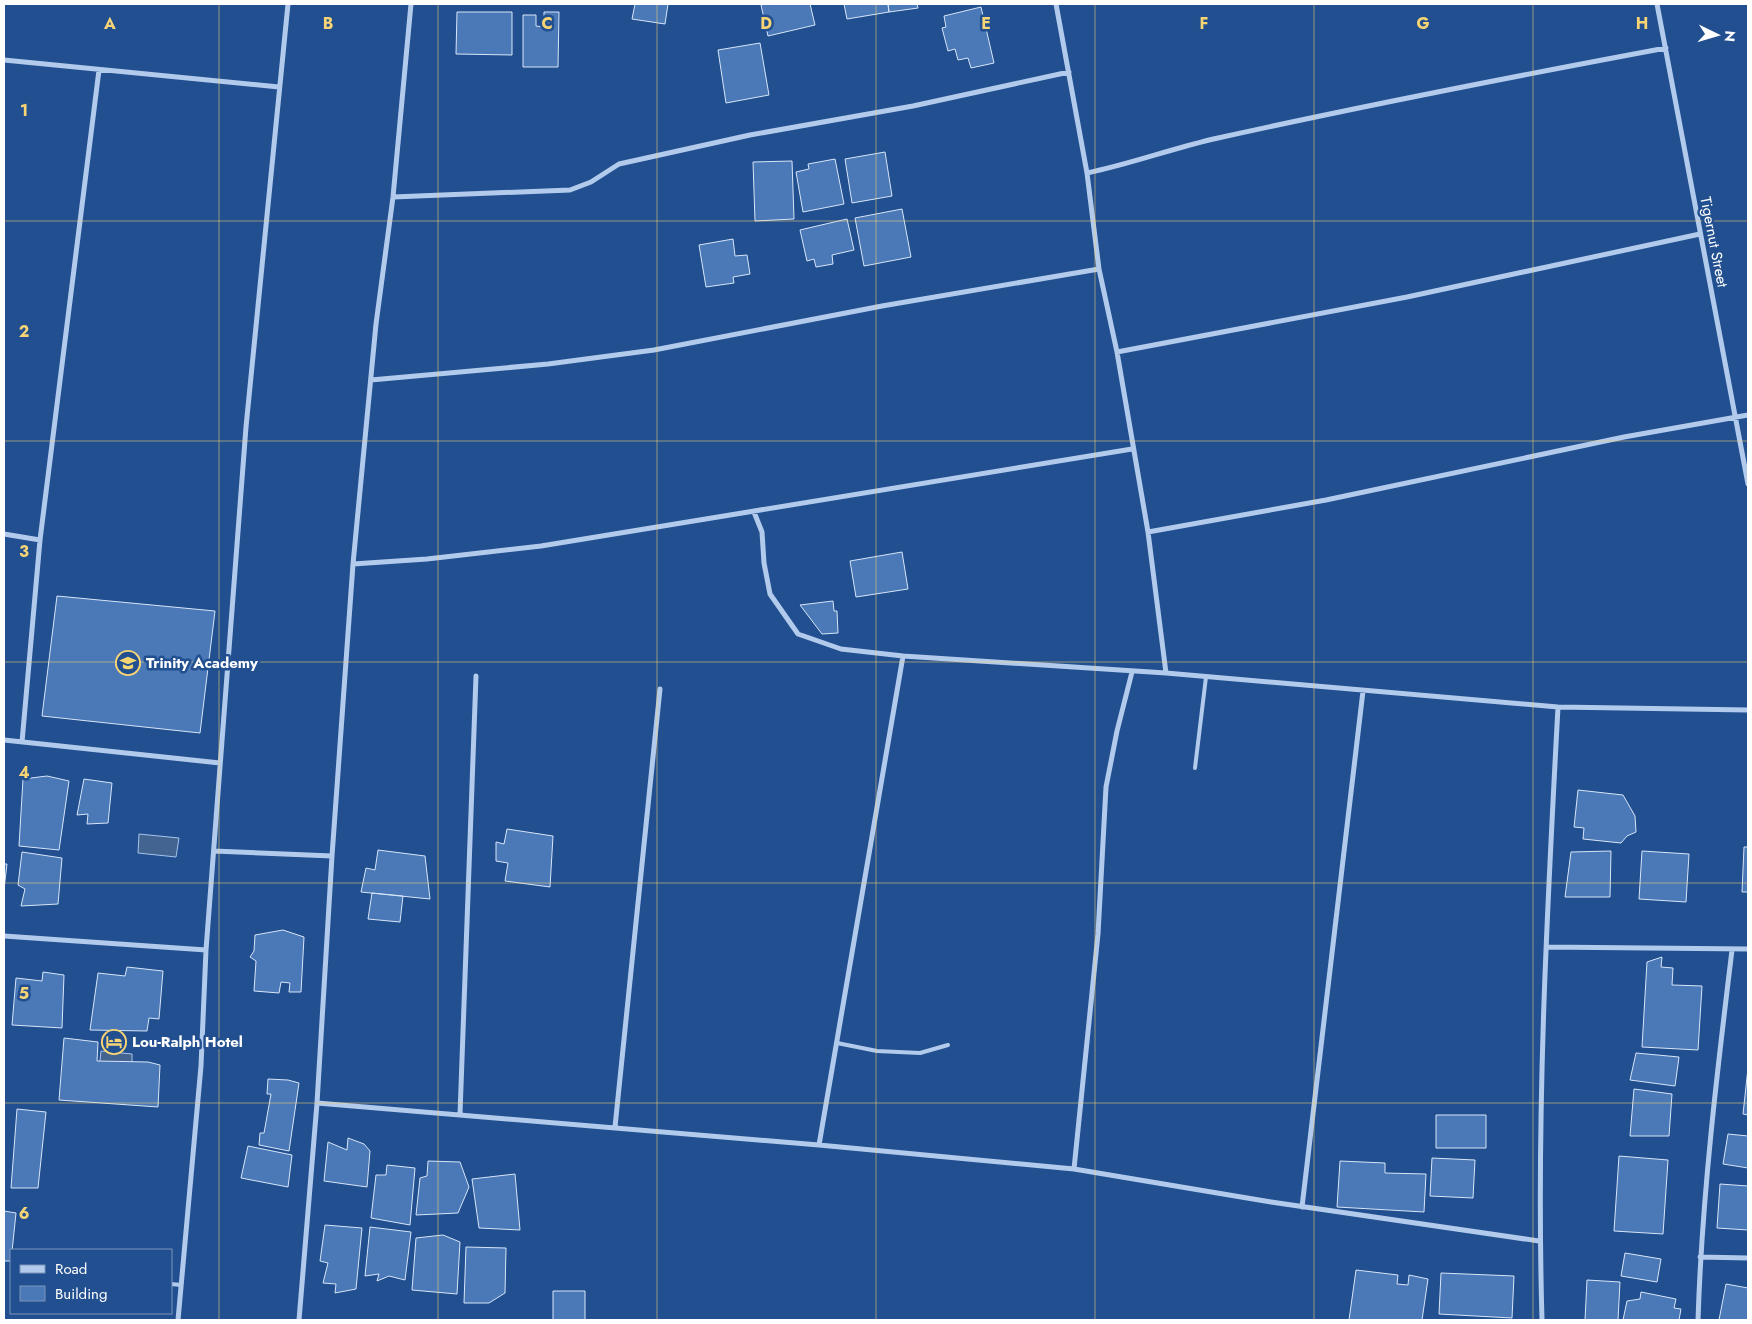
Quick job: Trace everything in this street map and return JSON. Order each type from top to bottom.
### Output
[{"type":"street","points":[[178,1320],[201,1066],[206,950],[246,436],[288,4]]},
{"type":"street","points":[[299,1320],[317,1103],[332,856],[354,564],[371,380],[393,197],[410,4]]},
{"type":"street","points":[[1056,4],[1087,173],[1099,269],[1117,352],[1132,450],[1148,532],[1166,674]]},
{"type":"street","name":"Tigernut Street","points":[[1657,4],[1748,484]]},
{"type":"street","points":[[1087,173],[1120,166],[1216,138],[1510,77],[1666,48]]},
{"type":"street","points":[[4,60],[279,87]]},
{"type":"street","points":[[22,742],[40,540],[99,70]]},
{"type":"street","points":[[393,197],[570,190],[591,182],[619,164],[750,135],[913,106],[1069,72]]},
{"type":"street","points":[[1117,352],[1408,297],[1700,234]]},
{"type":"street","points":[[371,380],[548,364],[654,350],[882,306],[1099,269]]},
{"type":"street","points":[[1148,532],[1326,500],[1624,437],[1748,414]]},
{"type":"street","points":[[354,564],[426,559],[542,546],[1132,450]]},
{"type":"street","points":[[754,512],[762,532],[764,563],[770,594],[798,634],[841,649],[903,656],[1206,677],[1558,707],[1748,710]]},
{"type":"street","points":[[4,534],[40,540]]},
{"type":"street","points":[[819,1145],[903,656]]},
{"type":"street","points":[[1074,1169],[1098,934],[1106,787],[1117,731],[1132,672]]},
{"type":"street","points":[[460,1114],[476,676]]},
{"type":"street","points":[[615,1127],[660,688]]},
{"type":"street","points":[[1302,1207],[1363,691]]},
{"type":"street","points":[[1542,1320],[1539,1241],[1546,947],[1558,707]]},
{"type":"street","points":[[4,740],[220,764]]},
{"type":"street","points":[[214,851],[332,856]]},
{"type":"street","points":[[4,936],[206,950]]},
{"type":"street","points":[[1546,947],[1748,950]]},
{"type":"street","points":[[1698,1320],[1700,1257],[1713,1104],[1732,950]]},
{"type":"street","points":[[317,1103],[615,1127],[1074,1169],[1302,1207],[1539,1241]]},
{"type":"street","points":[[1700,1257],[1748,1258]]},
{"type":"lane","points":[[1195,768],[1206,677]]},
{"type":"lane","points":[[837,1043],[877,1051],[920,1053],[948,1045]]},
{"type":"lane","points":[[172,1284],[181,1285]]},
{"type":"water","points":[[139,834],[179,838],[176,857],[138,853]]},
{"type":"water","points":[[101,1051],[132,1054],[132,1070],[99,1070]]},
{"type":"building","points":[[635,4],[668,4],[665,24],[632,19]]},
{"type":"building","points":[[810,4],[815,25],[768,36],[761,5]]},
{"type":"building","points":[[844,4],[888,4],[889,12],[847,19]]},
{"type":"building","points":[[888,4],[917,4],[918,8],[889,12]]},
{"type":"building","points":[[981,7],[994,63],[971,68],[968,58],[958,60],[955,49],[948,51],[942,28],[946,27],[944,16]]},
{"type":"building","points":[[457,12],[512,12],[512,55],[456,54]]},
{"type":"building","points":[[544,12],[559,12],[558,67],[523,67],[523,15],[536,15],[536,26],[544,27]]},
{"type":"building","points":[[760,43],[769,95],[726,103],[718,50]]},
{"type":"building","points":[[885,152],[892,196],[852,203],[845,159]]},
{"type":"building","points":[[835,159],[844,204],[803,212],[796,172],[809,169],[808,164]]},
{"type":"building","points":[[792,161],[794,219],[755,221],[753,162]]},
{"type":"building","points":[[902,209],[911,257],[864,266],[855,218]]},
{"type":"building","points":[[847,219],[854,250],[832,255],[833,264],[816,267],[814,259],[807,261],[800,230]]},
{"type":"building","points":[[733,239],[735,256],[747,255],[750,274],[733,277],[734,283],[706,287],[699,245]]},
{"type":"building","points":[[902,552],[908,589],[856,597],[850,561]]},
{"type":"building","name":"Trinity Academy","points":[[57,596],[215,611],[200,733],[42,716]]},
{"type":"building","points":[[833,601],[834,611],[837,611],[838,633],[822,634],[800,605]]},
{"type":"building","points":[[47,776],[69,781],[59,850],[19,846],[23,779]]},
{"type":"building","points":[[84,779],[112,783],[108,823],[87,824],[88,814],[77,815]]},
{"type":"building","points":[[1578,790],[1623,795],[1635,816],[1636,832],[1627,836],[1621,843],[1583,839],[1584,828],[1574,827]]},
{"type":"building","points":[[507,829],[553,836],[550,887],[505,881],[508,863],[496,861],[496,842],[504,844]]},
{"type":"building","points":[[1744,847],[1748,847],[1748,892],[1742,892]]},
{"type":"building","points":[[378,850],[425,856],[430,899],[361,892],[366,868],[375,870]]},
{"type":"building","points":[[1611,851],[1610,897],[1565,897],[1571,852]]},
{"type":"building","points":[[1642,851],[1689,854],[1686,902],[1639,899]]},
{"type":"building","points":[[22,852],[62,858],[58,904],[21,906],[25,889],[18,885]]},
{"type":"building","points":[[4,864],[7,864],[4,889]]},
{"type":"building","points":[[372,893],[403,896],[400,922],[368,919]]},
{"type":"building","points":[[283,930],[304,937],[301,992],[289,992],[290,983],[281,982],[279,993],[254,991],[256,961],[250,957],[254,951],[255,935]]},
{"type":"building","points":[[1662,957],[1661,967],[1673,968],[1672,985],[1702,986],[1698,1050],[1642,1047],[1647,962]]},
{"type":"building","points":[[127,967],[163,971],[159,1019],[149,1018],[147,1031],[90,1030],[98,973],[125,976]]},
{"type":"building","points":[[43,972],[64,975],[62,1028],[12,1025],[16,978],[42,981]]},
{"type":"building","points":[[64,1038],[98,1042],[97,1061],[148,1062],[160,1065],[158,1107],[59,1100]]},
{"type":"building","points":[[1636,1053],[1679,1057],[1675,1086],[1630,1080]]},
{"type":"building","points":[[1748,1068],[1748,1115],[1743,1114]]},
{"type":"building","points":[[268,1079],[288,1080],[299,1083],[289,1151],[259,1145],[260,1133],[264,1133],[271,1094],[267,1094]]},
{"type":"building","points":[[1634,1089],[1672,1094],[1669,1136],[1630,1136]]},
{"type":"building","points":[[17,1109],[46,1112],[38,1188],[11,1188]]},
{"type":"building","points":[[1436,1115],[1486,1115],[1486,1148],[1436,1148]]},
{"type":"building","points":[[1728,1134],[1748,1136],[1748,1168],[1723,1164]]},
{"type":"building","points":[[348,1138],[364,1144],[370,1151],[367,1187],[324,1181],[328,1142],[347,1150]]},
{"type":"building","points":[[248,1146],[292,1155],[288,1187],[241,1178]]},
{"type":"building","points":[[1619,1156],[1668,1160],[1663,1234],[1614,1231]]},
{"type":"building","points":[[1432,1158],[1475,1160],[1473,1198],[1430,1196]]},
{"type":"building","points":[[428,1161],[460,1162],[469,1187],[458,1213],[416,1215],[420,1178],[427,1176]]},
{"type":"building","points":[[1340,1161],[1385,1163],[1385,1173],[1426,1174],[1424,1212],[1337,1207]]},
{"type":"building","points":[[387,1165],[415,1168],[410,1225],[371,1218],[376,1175],[386,1175]]},
{"type":"building","points":[[515,1174],[520,1230],[479,1228],[472,1179]]},
{"type":"building","points":[[1720,1184],[1748,1186],[1748,1230],[1717,1228]]},
{"type":"building","points":[[4,1211],[16,1213],[10,1261],[4,1261]]},
{"type":"building","points":[[325,1225],[362,1228],[356,1289],[335,1293],[336,1284],[323,1283],[328,1263],[320,1261]]},
{"type":"building","points":[[370,1227],[411,1232],[405,1280],[389,1276],[377,1281],[379,1274],[365,1276]]},
{"type":"building","points":[[443,1235],[460,1242],[457,1294],[412,1290],[416,1238]]},
{"type":"building","points":[[466,1247],[506,1248],[505,1293],[489,1303],[464,1303]]},
{"type":"building","points":[[1625,1253],[1661,1259],[1657,1282],[1621,1276]]},
{"type":"building","points":[[1356,1270],[1398,1275],[1397,1284],[1408,1285],[1409,1275],[1428,1279],[1422,1320],[1349,1320]]},
{"type":"building","points":[[1441,1273],[1514,1276],[1512,1318],[1439,1314]]},
{"type":"building","points":[[1587,1280],[1620,1282],[1618,1320],[1585,1320]]},
{"type":"building","points":[[1726,1284],[1748,1288],[1748,1320],[1719,1320]]},
{"type":"building","points":[[553,1291],[585,1291],[585,1320],[553,1320]]},
{"type":"building","points":[[1641,1292],[1676,1299],[1674,1308],[1681,1309],[1679,1320],[1623,1320],[1627,1301],[1640,1299]]},
{"type":"place","name":"Trinity Academy","points":[[128,663]]},
{"type":"place","name":"Lou-Ralph Hotel","points":[[114,1042]]}]
